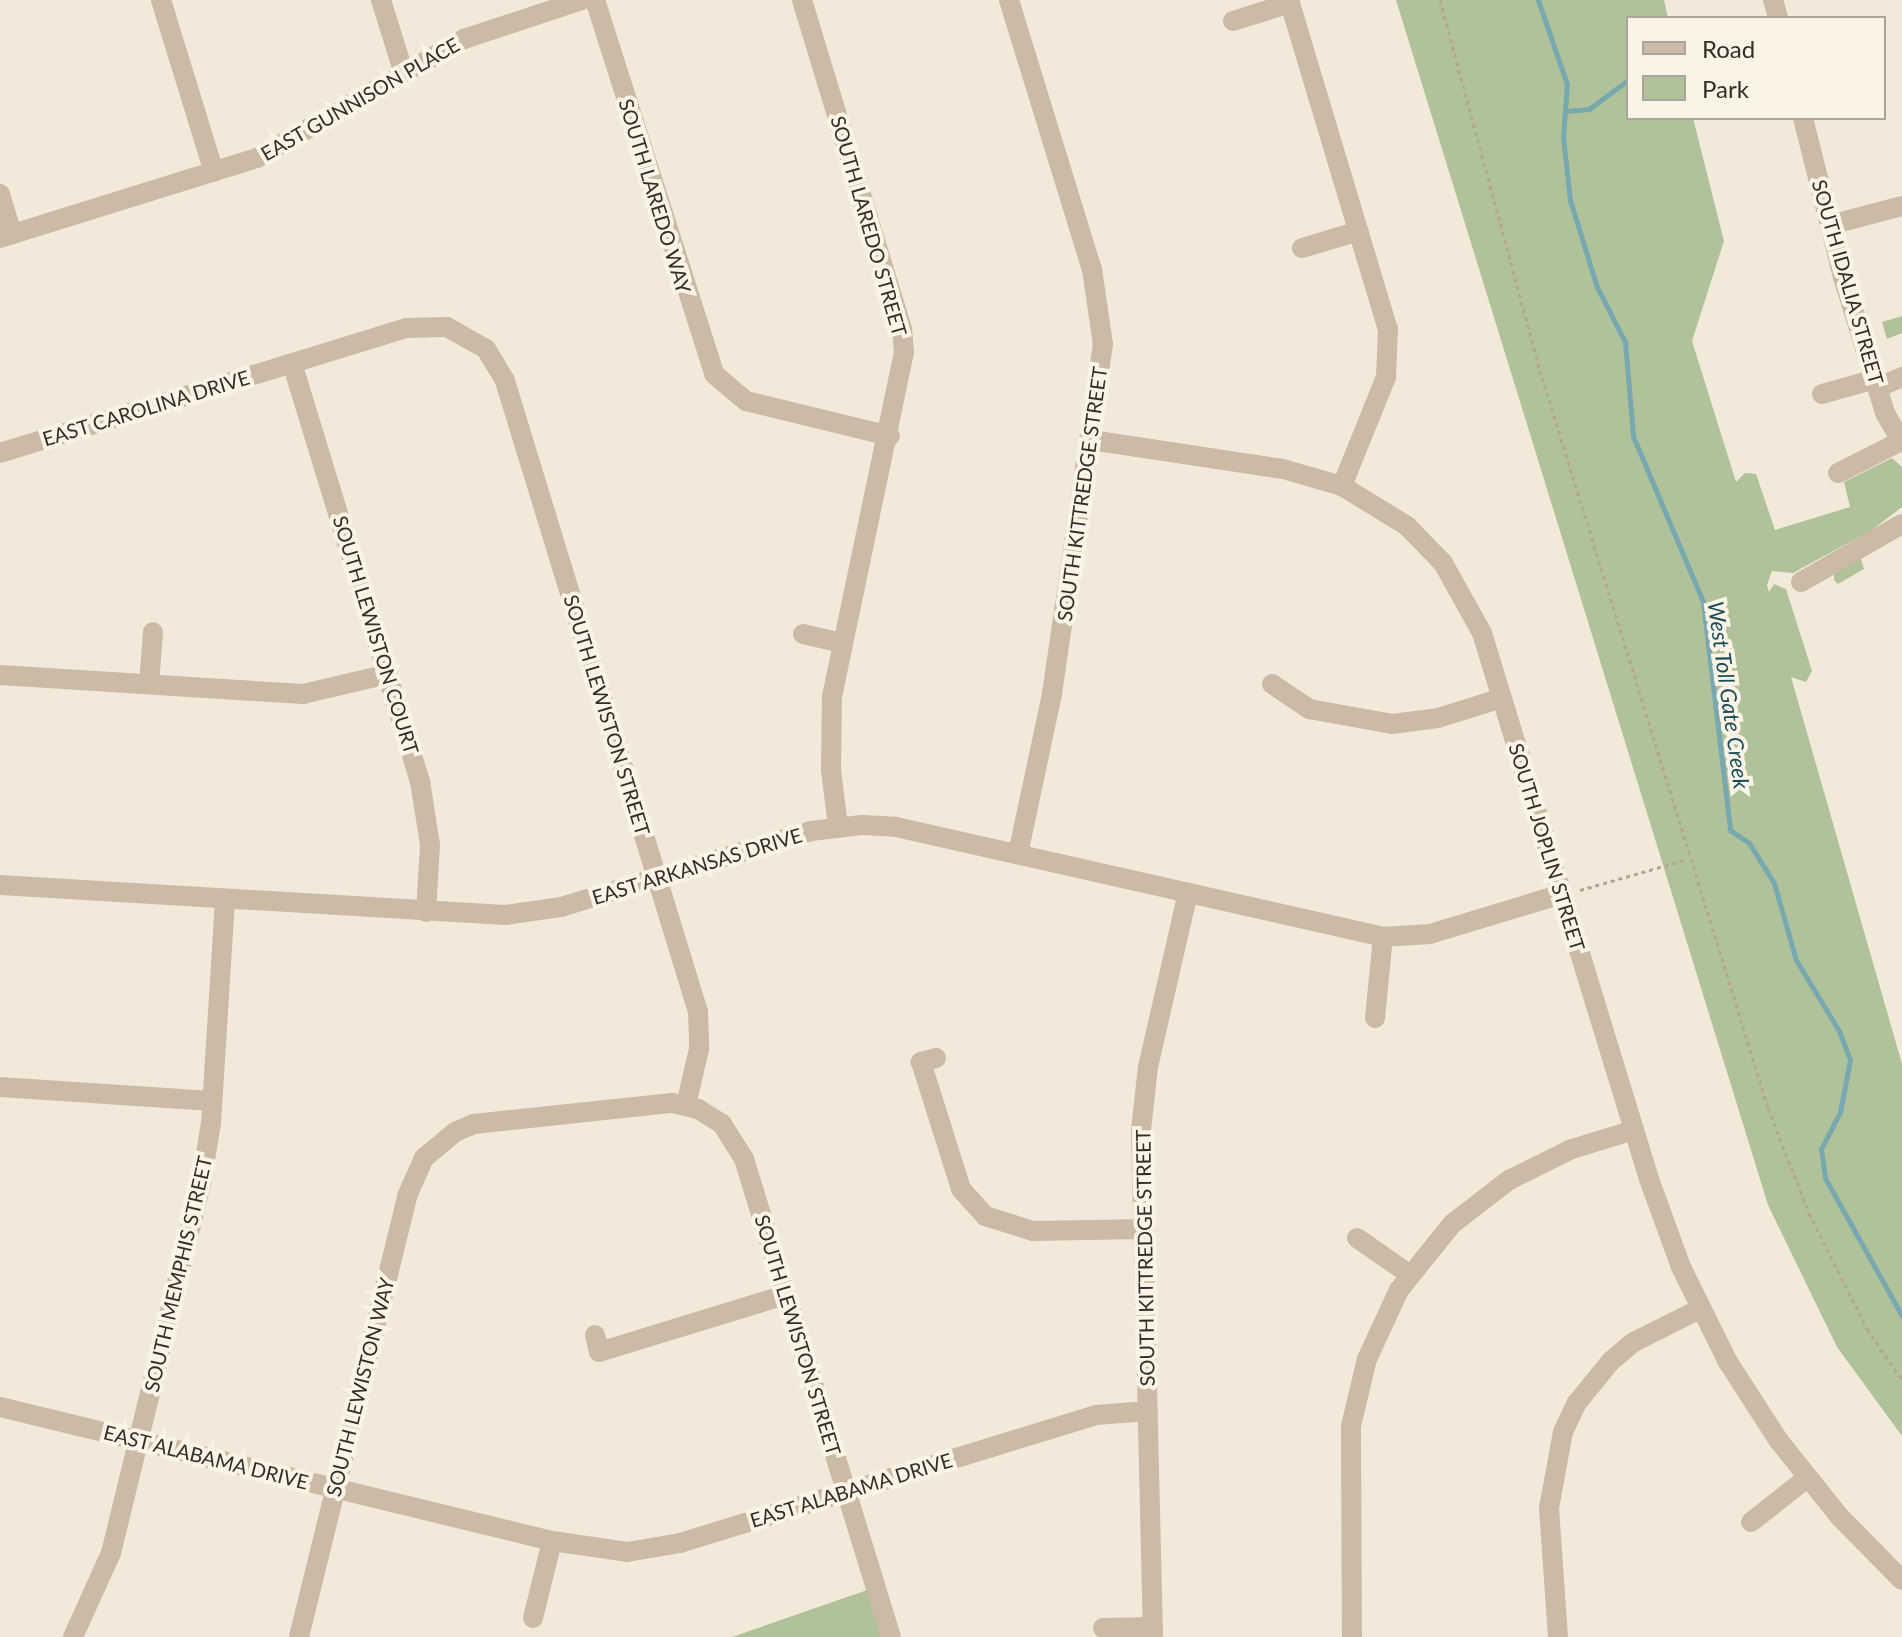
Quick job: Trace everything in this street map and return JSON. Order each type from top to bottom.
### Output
[{"type":"street","points":[[161,0],[214,172]]},
{"type":"street","points":[[381,0],[404,74]]},
{"type":"street","name":"EAST GUNNISON PLACE","points":[[6,236],[282,148],[476,34],[582,0]]},
{"type":"street","name":"SOUTH LAREDO WAY","points":[[595,0],[702,351],[719,393],[762,407],[890,436]]},
{"type":"street","name":"SOUTH LAREDO STREET","points":[[802,0],[902,329],[903,375],[842,643],[829,728],[838,826]]},
{"type":"street","name":"SOUTH KITTREDGE STREET","points":[[1009,0],[1100,304],[1102,371],[1052,694],[1018,854]]},
{"type":"street","points":[[1233,21],[1289,2],[1383,309],[1388,356],[1379,398],[1342,486]]},
{"type":"street","name":"SOUTH IDALIA STREET","points":[[1804,120],[1876,383],[1902,441]]},
{"type":"street","points":[[0,194],[6,236]]},
{"type":"street","points":[[1830,225],[1902,206]]},
{"type":"street","points":[[1302,248],[1359,231]]},
{"type":"street","name":"SOUTH LEWISTON STREET","points":[[292,363],[418,326],[469,329],[486,349],[505,381],[699,1024],[686,1105],[709,1114],[735,1141],[891,1637]]},
{"type":"street","name":"EAST CAROLINA DRIVE","points":[[0,453],[292,363]]},
{"type":"street","name":"SOUTH LEWISTON COURT","points":[[292,363],[428,812],[426,912]]},
{"type":"street","points":[[1822,394],[1902,377]]},
{"type":"street","name":"SOUTH JOPLIN STREET","points":[[1091,440],[1283,469],[1342,486],[1407,526],[1443,563],[1471,608],[1502,698],[1664,1223],[1700,1309],[1753,1402],[1807,1478],[1902,1580]]},
{"type":"street","points":[[1838,473],[1902,441]]},
{"type":"street","points":[[1801,582],[1902,524]]},
{"type":"street","points":[[149,684],[153,632]]},
{"type":"street","points":[[803,634],[842,643]]},
{"type":"street","points":[[0,675],[317,694],[388,674]]},
{"type":"street","points":[[1272,684],[1309,709],[1392,724],[1438,718],[1502,698]]},
{"type":"street","name":"EAST ARKANSAS DRIVE","points":[[0,885],[426,912],[533,913],[838,826],[896,827],[1383,937],[1430,934],[1562,894]]},
{"type":"street","name":"SOUTH KITTREDGE STREET","points":[[1103,1628],[1153,1632],[1143,1094],[1188,893]]},
{"type":"street","name":"SOUTH MEMPHIS STREET","points":[[73,1637],[111,1553],[204,1172],[212,1101],[225,899]]},
{"type":"street","points":[[1375,1018],[1383,937]]},
{"type":"street","points":[[936,1058],[921,1062],[961,1189],[981,1223],[1033,1231],[1144,1229]]},
{"type":"street","points":[[0,1087],[212,1101]]},
{"type":"street","name":"SOUTH LEWISTON WAY","points":[[299,1637],[407,1196],[413,1176],[433,1138],[493,1120],[686,1105]]},
{"type":"street","points":[[1352,1637],[1351,1426],[1367,1359],[1409,1274],[1452,1224],[1509,1180],[1572,1149],[1634,1130]]},
{"type":"street","points":[[1357,1238],[1409,1274]]},
{"type":"street","points":[[595,1335],[599,1352],[785,1295]]},
{"type":"street","points":[[1558,1637],[1549,1508],[1563,1432],[1576,1404],[1611,1361],[1634,1342],[1700,1309]]},
{"type":"street","name":"EAST ALABAMA DRIVE","points":[[0,1407],[595,1550],[649,1550],[1096,1415],[1148,1411]]},
{"type":"street","points":[[1751,1522],[1807,1478]]},
{"type":"street","points":[[533,1618],[552,1541]]},
{"type":"path","points":[[1440,0],[1542,377],[1688,859],[1768,1108],[1809,1213],[1867,1329],[1902,1380]]},
{"type":"path","points":[[1562,894],[1688,859]]},
{"type":"green space","points":[[1396,0],[1664,0],[1668,16],[1626,16],[1626,120],[1694,120],[1724,241],[1692,341],[1736,482],[1745,473],[1756,474],[1775,530],[1850,507],[1844,482],[1892,458],[1902,467],[1902,507],[1872,530],[1793,573],[1772,571],[1767,585],[1769,592],[1774,584],[1786,589],[1812,671],[1806,682],[1791,677],[1902,1064],[1902,1436],[1837,1347],[1768,1205]]},
{"type":"green space","points":[[1902,316],[1902,333],[1887,339],[1882,322]]},
{"type":"green space","points":[[1860,556],[1864,569],[1838,584],[1834,580],[1834,569]]},
{"type":"green space","points":[[876,1587],[891,1637],[732,1637]]},
{"type":"waterway","name":"West Toll Gate Creek","points":[[1538,0],[1567,84],[1563,137],[1570,200],[1597,287],[1625,342],[1633,436],[1703,602],[1730,830],[1749,843],[1774,883],[1796,960],[1839,1031],[1850,1060],[1840,1112],[1821,1149],[1825,1178],[1902,1316]]},
{"type":"waterway","points":[[1566,111],[1589,109],[1626,81]]}]
